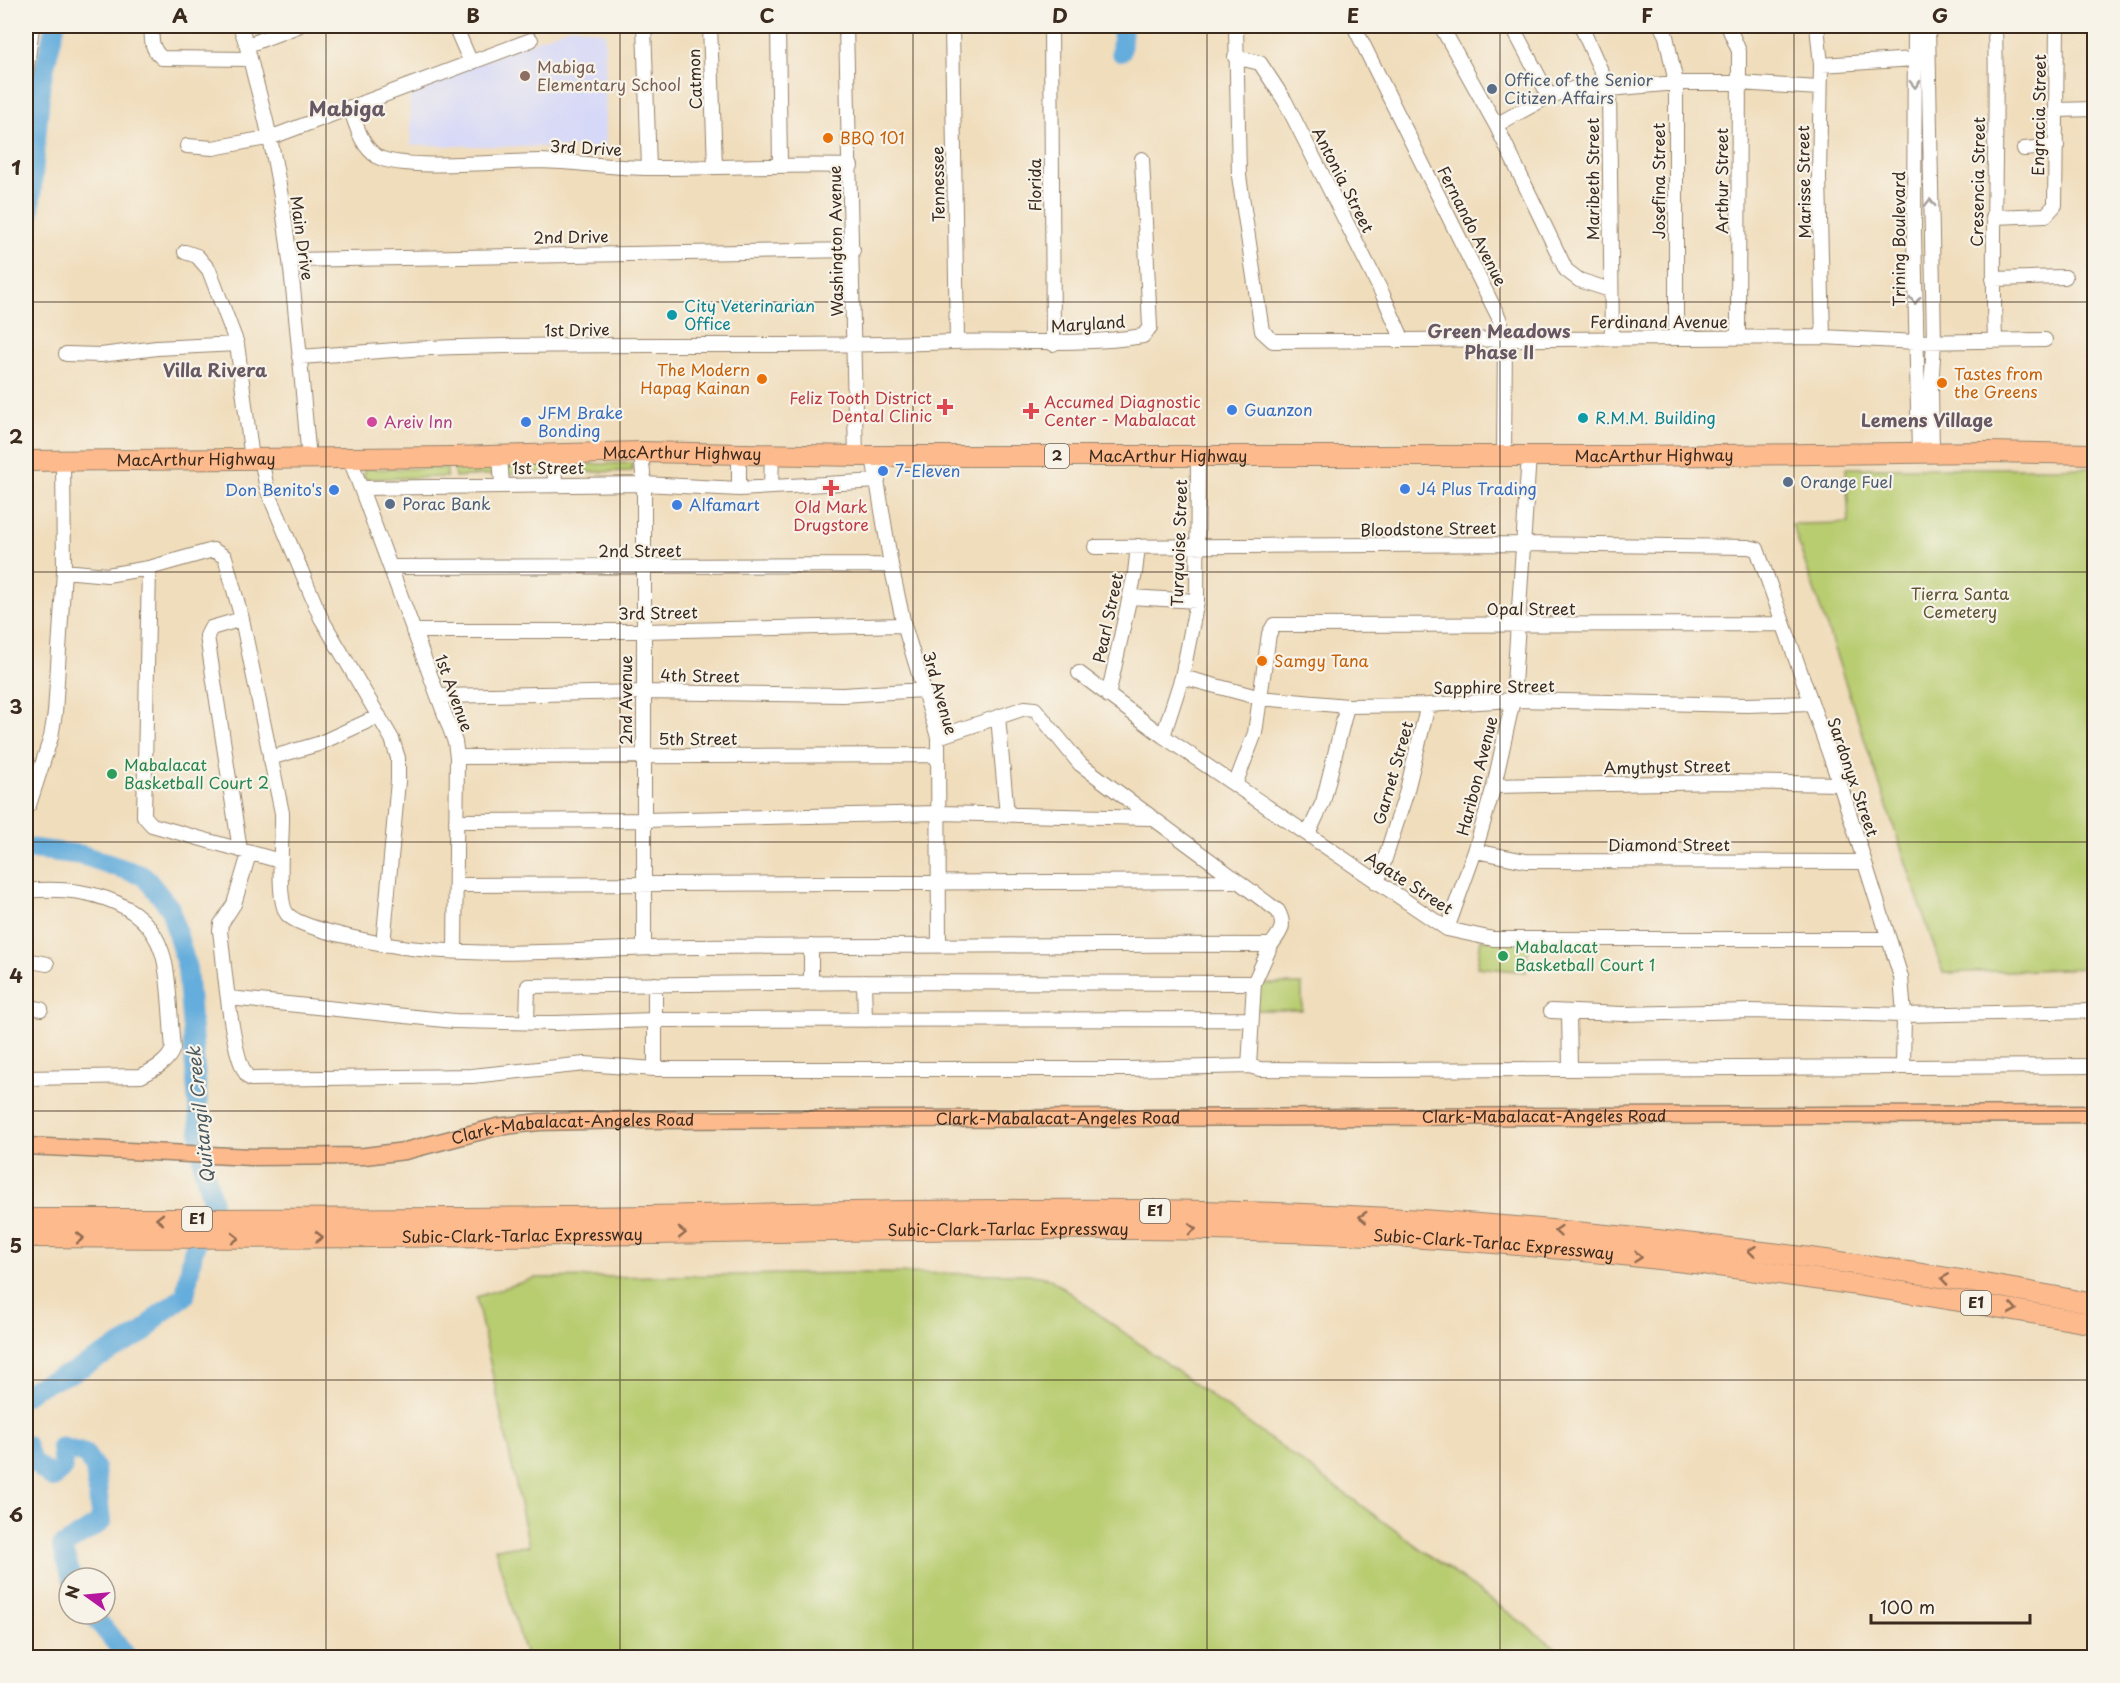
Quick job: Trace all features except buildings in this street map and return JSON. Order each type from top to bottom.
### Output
[{"type":"highway","name":"MacArthur Highway","points":[[26,461],[350,459],[641,452],[865,456],[2094,454]]},
{"type":"highway","name":"Subic-Clark-Tarlac Expressway","points":[[261,1228],[1048,1211],[1222,1212],[1410,1219],[1694,1244],[1845,1263],[2094,1304]]},
{"type":"highway","name":"Subic-Clark-Tarlac Expressway","points":[[26,1219],[134,1229]]},
{"type":"highway","name":"Subic-Clark-Tarlac Expressway","points":[[26,1238],[134,1229],[261,1228],[1018,1229],[1319,1233],[1565,1248],[1673,1260],[1914,1292],[2094,1324]]},
{"type":"main road","name":"Clark-Mabalacat-Angeles Road","points":[[26,1146],[251,1156],[365,1156],[395,1153],[497,1127],[549,1122],[786,1118],[1058,1120],[2094,1114]]},
{"type":"street","points":[[26,75],[33,26]]},
{"type":"street","points":[[152,26],[155,52],[162,58],[249,52],[298,26]]},
{"type":"street","name":"Main Drive","points":[[240,26],[272,137],[290,260],[309,459]]},
{"type":"street","points":[[455,26],[471,63]]},
{"type":"street","points":[[644,26],[649,168]]},
{"type":"street","name":"Catmon","points":[[710,26],[715,166]]},
{"type":"street","points":[[778,26],[780,164]]},
{"type":"street","name":"Washington Avenue","points":[[846,26],[855,346],[865,456]]},
{"type":"street","name":"Tennessee","points":[[952,26],[957,342]]},
{"type":"street","name":"Florida","points":[[1051,26],[1053,344]]},
{"type":"street","points":[[1235,57],[1236,26]]},
{"type":"street","name":"Fernando Avenue","points":[[1353,26],[1499,318],[1505,338],[1518,455]]},
{"type":"street","points":[[1441,26],[1496,125],[1566,270],[1579,280],[1610,290]]},
{"type":"street","points":[[1512,26],[1549,96]]},
{"type":"street","name":"Maribeth Street","points":[[1581,26],[1609,89],[1612,339]]},
{"type":"street","name":"Josefina Street","points":[[1660,26],[1666,36],[1676,83],[1676,338]]},
{"type":"street","name":"Arthur Street","points":[[1728,26],[1739,51],[1738,338]]},
{"type":"street","name":"Marisse Street","points":[[1817,26],[1821,65],[1819,88],[1823,337]]},
{"type":"street","name":"Trining Boulevard","points":[[1915,26],[1919,53],[1931,232],[1934,342],[1926,453]]},
{"type":"street","name":"Trining Boulevard","points":[[1919,53],[1928,26]]},
{"type":"street","name":"Cresencia Street","points":[[1995,26],[1997,60],[1993,217],[1995,340]]},
{"type":"street","name":"Engracia Street","points":[[1993,217],[2046,215],[2055,205],[2057,26]]},
{"type":"street","points":[[188,146],[213,148],[272,137],[531,40]]},
{"type":"street","points":[[1821,65],[1919,53]]},
{"type":"street","name":"Antonia Street","points":[[1235,57],[1260,63],[1285,101],[1383,295],[1402,338]]},
{"type":"street","name":"Ferdinand Avenue","points":[[1235,57],[1239,176],[1262,331],[1273,341],[1402,338],[1823,337],[1916,342],[2044,340]]},
{"type":"street","points":[[1496,125],[1549,96],[1579,87],[1609,89],[1676,83],[1739,83],[1819,88]]},
{"type":"street","name":"3rd Drive","points":[[350,107],[361,140],[378,157],[429,164],[541,161],[649,168],[780,164],[851,166]]},
{"type":"street","points":[[2057,110],[2094,109]]},
{"type":"street","name":"Trining Boulevard","points":[[1923,135],[1914,232],[1916,342],[1926,453]]},
{"type":"street","points":[[2024,150],[2057,146]]},
{"type":"street","name":"Maryland","points":[[855,346],[957,342],[1053,344],[1136,337],[1149,332],[1142,159]]},
{"type":"street","points":[[1914,232],[1931,232]]},
{"type":"street","name":"2nd Drive","points":[[290,260],[853,250]]},
{"type":"street","points":[[184,252],[197,256],[209,270],[237,344],[257,458],[271,500],[321,618],[392,739],[398,758],[398,781],[383,945]]},
{"type":"street","points":[[1993,279],[2065,277]]},
{"type":"street","points":[[66,354],[101,355],[157,348],[237,344]]},
{"type":"street","name":"1st Drive","points":[[299,357],[431,348],[855,346]]},
{"type":"street","name":"2nd Avenue","points":[[641,452],[644,484],[642,756],[644,948]]},
{"type":"street","points":[[554,454],[555,484]]},
{"type":"street","points":[[739,454],[740,489]]},
{"type":"street","points":[[771,487],[772,455]]},
{"type":"street","name":"Haribon Avenue","points":[[1447,929],[1475,851],[1494,786],[1513,700],[1524,518],[1521,510],[1518,455]]},
{"type":"street","points":[[500,456],[502,484]]},
{"type":"street","name":"3rd Avenue","points":[[865,456],[878,481],[891,565],[904,625],[938,737],[939,944]]},
{"type":"street","name":"Turquoise Street","points":[[1163,736],[1182,677],[1197,601],[1198,456]]},
{"type":"street","name":"1st Avenue","points":[[350,459],[413,631],[440,696],[457,757],[455,951]]},
{"type":"street","points":[[29,805],[51,737],[55,713],[64,571],[63,461]]},
{"type":"street","name":"1st Street","points":[[362,488],[502,484],[644,484],[740,489],[878,481]]},
{"type":"street","name":"Bloodstone Street","points":[[1095,547],[1523,544],[1748,547],[1759,552]]},
{"type":"street","name":"Pearl Street","points":[[1108,696],[1130,597],[1138,546]]},
{"type":"street","points":[[64,571],[107,575],[148,568],[213,550],[225,557],[242,619],[282,813],[283,836],[280,861],[284,910],[290,917],[383,945],[455,951],[939,944],[1271,945]]},
{"type":"street","name":"Sardonyx Street","points":[[1759,552],[1840,784],[1901,977],[1904,1066]]},
{"type":"street","name":"2nd Street","points":[[390,567],[891,565]]},
{"type":"street","points":[[148,568],[144,816],[152,825],[280,861]]},
{"type":"street","points":[[1130,597],[1197,601]]},
{"type":"street","points":[[242,619],[211,628],[207,636],[245,852],[234,904],[221,924],[236,1052],[244,1074],[251,1079],[472,1076],[585,1064],[655,1069],[2094,1066]]},
{"type":"street","name":"Opal Street","points":[[1262,698],[1270,629],[1279,625],[1783,624]]},
{"type":"street","name":"3rd Street","points":[[413,631],[643,631],[904,625]]},
{"type":"street","name":"Agate Street","points":[[1079,673],[1163,736],[1447,929],[1493,939],[1889,939]]},
{"type":"street","name":"Sapphire Street","points":[[1182,677],[1262,698],[1347,706],[1428,705],[1513,700],[1747,705],[1810,703]]},
{"type":"street","name":"4th Street","points":[[440,696],[644,692],[843,695],[924,690]]},
{"type":"street","points":[[1235,785],[1256,733],[1262,698]]},
{"type":"street","name":"Garnet Street","points":[[1377,883],[1406,794],[1428,705]]},
{"type":"street","points":[[1308,834],[1323,802],[1347,706]]},
{"type":"street","points":[[938,737],[1025,708],[1035,709],[1080,764],[1234,881],[1278,911],[1283,920],[1282,930],[1271,945],[1254,983],[1249,1066]]},
{"type":"street","points":[[270,758],[318,744],[378,716]]},
{"type":"street","points":[[998,717],[1007,815]]},
{"type":"street","name":"5th Street","points":[[457,757],[938,755]]},
{"type":"street","name":"Amythyst Street","points":[[1494,786],[1726,782],[1840,784]]},
{"type":"street","points":[[456,821],[644,820],[939,813],[1150,818]]},
{"type":"street","name":"Diamond Street","points":[[1475,851],[1526,861],[1863,862]]},
{"type":"street","points":[[456,885],[1234,881]]},
{"type":"street","points":[[26,891],[51,888],[107,898],[126,907],[142,921],[154,935],[163,953],[173,1048],[172,1053],[157,1068],[141,1076],[26,1078]]},
{"type":"street","points":[[811,946],[812,982]]},
{"type":"street","points":[[26,960],[47,964]]},
{"type":"street","points":[[527,1022],[528,986],[812,982],[1254,983]]},
{"type":"street","points":[[864,982],[865,1020]]},
{"type":"street","points":[[655,1069],[656,984]]},
{"type":"street","points":[[229,998],[454,1021],[1251,1018]]},
{"type":"street","points":[[26,1006],[41,1009]]},
{"type":"street","points":[[1551,1011],[1569,1013],[1750,1011],[1904,1015],[2094,1011]]},
{"type":"street","points":[[1569,1013],[1570,1068]]},
{"type":"shaded area","name":"Mabiga Elementary School","points":[[573,26],[605,33],[606,148],[411,145],[409,90]]},
{"type":"green space","points":[[632,463],[632,471],[558,473],[558,465]]},
{"type":"green space","points":[[552,464],[552,473],[506,474],[505,465]]},
{"type":"green space","points":[[497,465],[498,474],[455,477],[454,467]]},
{"type":"green space","points":[[447,468],[447,477],[364,479],[364,469]]},
{"type":"green space","name":"Tierra Santa Cemetery","points":[[1846,468],[2094,468],[2094,968],[1943,973],[1792,524],[1849,523]]},
{"type":"green space","name":"Mabalacat Basketball Court 1","points":[[1481,939],[1529,944],[1526,972],[1477,967]]},
{"type":"green space","points":[[1255,984],[1302,984],[1302,1010],[1255,1010]]},
{"type":"green space","points":[[856,1273],[1029,1274],[1049,1278],[1569,1657],[526,1657],[495,1548],[529,1546],[476,1297],[535,1278]]},
{"type":"waterway","name":"Quitangil Creek","points":[[26,257],[41,82],[55,26]]},
{"type":"waterway","points":[[1121,52],[1123,26]]},
{"type":"waterway","name":"Quitangil Creek","points":[[26,848],[82,855],[144,876],[170,908],[187,968],[203,1167],[212,1200],[193,1252],[185,1296],[159,1315],[143,1333],[73,1372],[36,1387],[26,1395]]},
{"type":"waterway","name":"Quitangil Creek","points":[[26,1445],[32,1461],[53,1478],[63,1468],[61,1447],[85,1454],[95,1468],[101,1522],[62,1547],[68,1566]]},
{"type":"waterway","name":"Quitangil Creek","points":[[102,1626],[128,1658]]},
{"type":"place","name":"Mabiga Elementary School","points":[[525,76]]},
{"type":"place","name":"Office of the Senior Citizen Affairs","points":[[1492,89]]},
{"type":"place","name":"BBQ 101","points":[[828,138]]},
{"type":"place","name":"City Veterinarian Office","points":[[672,315]]},
{"type":"place","name":"The Modern Hapag Kainan","points":[[762,379]]},
{"type":"place","name":"Tastes from the Greens","points":[[1942,383]]},
{"type":"place","name":"Feliz Tooth District Dental Clinic","points":[[945,407]]},
{"type":"place","name":"Guanzon","points":[[1232,410]]},
{"type":"place","name":"Accumed Diagnostic Center - Mabalacat","points":[[1031,411]]},
{"type":"place","name":"R.M.M. Building","points":[[1583,418]]},
{"type":"place","name":"Areiv Inn","points":[[372,422]]},
{"type":"place","name":"JFM Brake Bonding","points":[[526,422]]},
{"type":"place","name":"7-Eleven","points":[[883,471]]},
{"type":"place","name":"Orange Fuel","points":[[1788,482]]},
{"type":"place","name":"Old Mark Drugstore","points":[[831,488]]},
{"type":"place","name":"J4 Plus Trading","points":[[1405,489]]},
{"type":"place","name":"Don Benito's","points":[[334,490]]},
{"type":"place","name":"Porac Bank","points":[[390,504]]},
{"type":"place","name":"Alfamart","points":[[677,505]]},
{"type":"place","name":"Samgy Tana","points":[[1262,661]]},
{"type":"place","name":"Mabalacat Basketball Court 2","points":[[112,774]]},
{"type":"place","name":"Mabalacat Basketball Court 1","points":[[1503,956]]},
{"type":"district","name":"Mabiga","points":[[347,109]]},
{"type":"district","name":"Green Meadows Phase II","points":[[1499,342]]},
{"type":"district","name":"Villa Rivera","points":[[215,371]]},
{"type":"district","name":"Lemens Village","points":[[1927,421]]}]
